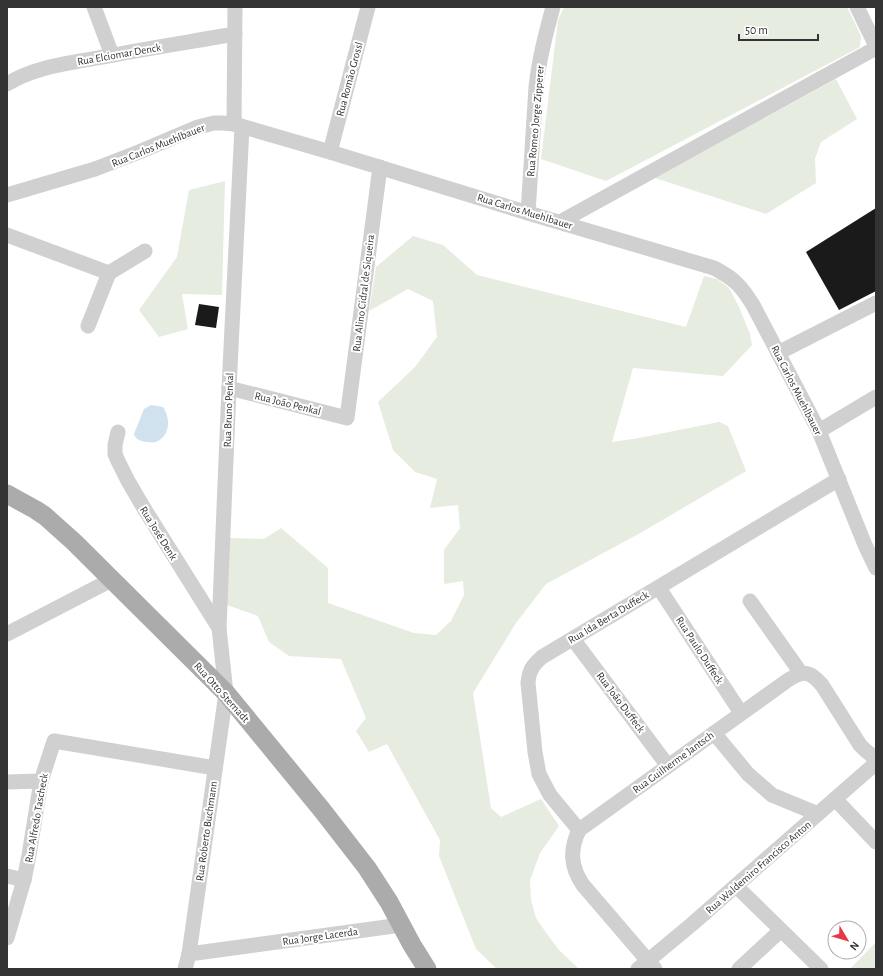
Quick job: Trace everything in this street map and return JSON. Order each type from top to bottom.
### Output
[{"type":"main road","name":"Rua Otto Sternadt","points":[[7,494],[45,516],[74,542],[113,579],[226,693],[354,851],[379,886],[401,925]]},
{"type":"main road","points":[[401,925],[427,969]]},
{"type":"street","points":[[94,7],[112,55]]},
{"type":"street","name":"Rua Bruno Penkal","points":[[226,693],[219,628],[238,126],[235,7]]},
{"type":"street","name":"Rua Romão Grossl","points":[[330,152],[368,7]]},
{"type":"street","name":"Rua Romeo Jorge Zipperer","points":[[528,212],[538,66],[553,7]]},
{"type":"street","points":[[560,222],[876,47],[856,7]]},
{"type":"street","name":"Rua Elciomar Denck","points":[[7,84],[22,76],[47,68],[112,55],[235,34]]},
{"type":"street","name":"Rua Carlos Muehlbauer","points":[[7,195],[95,169],[198,127],[214,123],[222,123],[238,126],[330,152],[714,268],[734,280],[742,288],[753,305],[819,431],[865,545],[876,568]]},
{"type":"street","name":"Rua Alino Cidral de Siqueira","points":[[347,418],[380,167]]},
{"type":"street","points":[[7,235],[110,273]]},
{"type":"street","points":[[88,326],[110,273],[145,251]]},
{"type":"street","points":[[778,353],[876,303]]},
{"type":"street","name":"Rua João Penkal","points":[[228,388],[347,418]]},
{"type":"street","points":[[819,431],[876,397]]},
{"type":"street","name":"Rua José Denk","points":[[118,432],[115,445],[116,454],[128,481],[219,628]]},
{"type":"street","name":"Rua Ida Berta Duffeck","points":[[579,830],[550,795],[539,774],[535,752],[528,683],[529,674],[532,667],[542,657],[573,638],[659,588],[839,479]]},
{"type":"street","points":[[7,634],[113,579]]},
{"type":"street","name":"Rua Paulo Duffeck","points":[[659,588],[741,713]]},
{"type":"street","points":[[750,601],[802,673],[808,674],[815,678],[822,685],[860,745],[876,759]]},
{"type":"street","name":"Rua João Duffeck","points":[[573,638],[668,766]]},
{"type":"street","name":"Rua Guilherme Jantsch","points":[[579,830],[741,713],[795,675],[802,673]]},
{"type":"street","name":"Rua Roberto Buchmann","points":[[185,969],[189,954],[226,693]]},
{"type":"street","points":[[714,733],[748,774],[772,795],[818,814]]},
{"type":"street","name":"Rua Alfredo Tascheck","points":[[7,938],[24,880],[41,781],[54,741],[215,768]]},
{"type":"street","name":"Rua Waldemiro Francisco Anton","points":[[647,966],[876,763]]},
{"type":"street","points":[[7,782],[41,781]]},
{"type":"street","points":[[836,799],[876,842]]},
{"type":"street","points":[[579,830],[575,839],[573,850],[574,868],[577,876],[647,966]]},
{"type":"street","points":[[7,876],[24,880]]},
{"type":"street","points":[[736,886],[821,969]]},
{"type":"street","name":"Rua Jorge Lacerda","points":[[189,954],[401,925]]},
{"type":"street","points":[[739,969],[781,930]]},
{"type":"shaded area","points":[[564,7],[847,7],[861,36],[860,47],[606,181],[541,159],[558,20]]},
{"type":"shaded area","points":[[836,79],[857,119],[821,142],[815,159],[816,183],[766,214],[655,178]]},
{"type":"shaded area","points":[[225,181],[222,295],[182,294],[188,329],[159,337],[139,310],[177,257],[189,190]]},
{"type":"shaded area","points":[[413,236],[443,245],[477,275],[686,327],[704,276],[717,279],[729,288],[739,307],[750,334],[752,345],[723,376],[633,368],[612,442],[719,422],[728,426],[746,471],[642,532],[546,584],[516,623],[473,693],[491,808],[501,817],[541,799],[559,826],[540,853],[530,880],[531,900],[536,918],[547,934],[559,950],[579,969],[497,969],[476,949],[439,856],[440,840],[387,744],[369,752],[356,731],[366,718],[341,659],[289,656],[269,642],[258,616],[227,605],[230,538],[264,539],[281,528],[328,568],[328,603],[414,633],[436,635],[451,621],[464,595],[463,581],[444,584],[444,550],[460,528],[458,505],[430,508],[437,479],[415,472],[393,450],[378,402],[415,367],[437,337],[433,301],[408,289],[369,311],[376,267]]},
{"type":"shaded area","points":[[876,942],[876,969],[850,969],[859,960],[867,960],[867,951]]},
{"type":"water","points":[[151,405],[163,407],[166,412],[168,427],[164,436],[156,442],[141,441],[136,438],[134,434],[144,409]]},
{"type":"building","points":[[876,208],[876,291],[839,310],[806,252]]},
{"type":"building","points":[[199,304],[219,307],[216,328],[195,325]]}]
